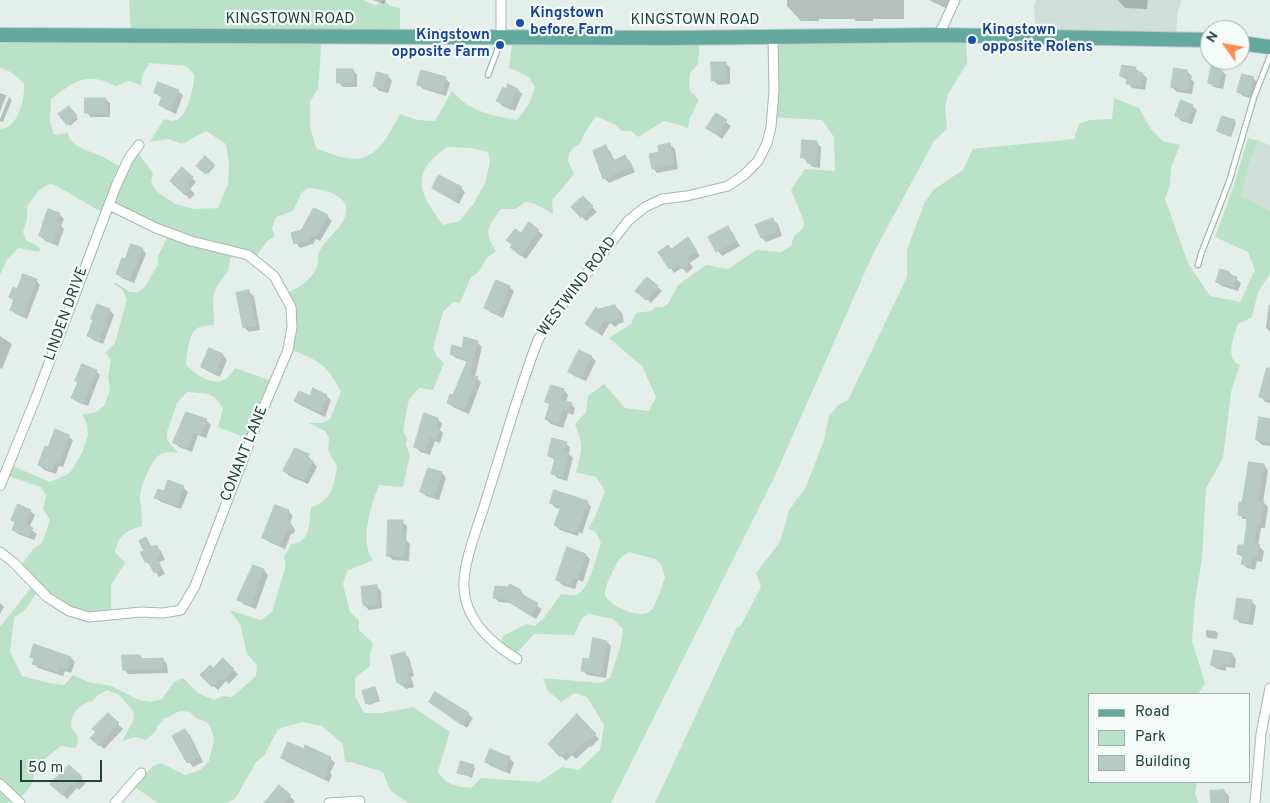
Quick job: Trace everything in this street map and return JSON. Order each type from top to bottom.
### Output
[{"type":"main road","name":"KINGSTOWN ROAD","points":[[0,36],[773,37],[939,35],[1200,40]]},
{"type":"main road","points":[[1250,44],[1270,47]]},
{"type":"street","points":[[500,36],[502,0]]},
{"type":"street","points":[[939,35],[955,0]]},
{"type":"street","name":"WESTWIND ROAD","points":[[517,659],[503,651],[487,637],[475,622],[467,605],[464,588],[466,567],[478,526],[538,340],[548,323],[628,221],[645,207],[662,199],[686,196],[728,186],[744,175],[758,161],[767,143],[771,127],[774,91],[773,37]]},
{"type":"street","name":"LINDEN DRIVE","points":[[0,486],[36,400],[109,205],[129,158],[139,145]]},
{"type":"street","name":"CONANT LANE","points":[[0,552],[13,562],[47,597],[69,611],[88,617],[141,612],[163,613],[181,610],[195,586],[255,428],[288,350],[292,327],[291,307],[274,276],[262,265],[248,255],[191,241],[156,228],[109,205]]},
{"type":"street","points":[[1255,803],[1261,734],[1270,688]]},
{"type":"street","points":[[115,803],[141,773]]},
{"type":"street","points":[[0,784],[20,803]]},
{"type":"street","points":[[329,803],[360,801]]},
{"type":"lane","points":[[488,75],[497,51],[500,36]]},
{"type":"lane","points":[[1198,265],[1228,182],[1254,97],[1270,56]]},
{"type":"shaded area","points":[[1036,0],[1182,0],[1178,11],[1176,36],[1036,34],[1034,7]]},
{"type":"shaded area","points":[[1259,141],[1270,145],[1270,211],[1241,196],[1249,164]]},
{"type":"green space","points":[[129,0],[363,0],[376,6],[384,0],[390,6],[400,8],[400,35],[322,36],[318,88],[310,102],[310,127],[316,148],[331,154],[356,159],[373,153],[380,146],[400,114],[417,120],[435,121],[452,91],[466,104],[474,108],[517,120],[529,104],[535,87],[529,77],[509,68],[513,37],[700,38],[698,64],[690,73],[689,80],[690,91],[699,100],[689,120],[688,129],[664,121],[638,137],[631,131],[621,131],[616,125],[596,116],[580,144],[573,148],[569,154],[568,161],[574,174],[552,200],[553,214],[533,203],[526,202],[515,209],[501,209],[490,224],[489,238],[496,251],[487,258],[478,273],[471,277],[460,303],[453,302],[443,312],[433,348],[437,357],[444,363],[433,390],[419,388],[409,399],[403,430],[410,455],[403,487],[379,485],[370,513],[367,533],[369,552],[373,560],[347,571],[343,584],[350,612],[359,620],[359,630],[373,643],[370,654],[370,666],[355,678],[355,696],[364,713],[382,713],[413,707],[450,732],[438,771],[447,782],[471,788],[481,778],[540,782],[562,767],[579,770],[600,750],[604,725],[587,697],[575,693],[561,702],[547,690],[543,678],[600,683],[610,678],[621,644],[623,629],[613,619],[589,614],[582,618],[574,635],[534,634],[514,656],[500,648],[503,636],[526,624],[535,626],[544,618],[561,594],[576,595],[581,592],[592,572],[601,543],[596,532],[588,529],[605,491],[596,477],[576,472],[581,448],[575,424],[586,412],[588,396],[604,384],[625,408],[649,411],[656,397],[642,366],[609,338],[631,324],[636,313],[651,311],[656,307],[668,304],[678,285],[706,265],[728,269],[756,250],[781,252],[791,246],[794,236],[803,228],[804,221],[791,190],[805,169],[835,171],[834,137],[822,120],[771,117],[773,42],[966,38],[967,63],[948,94],[945,108],[947,129],[934,141],[873,254],[774,478],[611,803],[408,803],[390,790],[383,772],[351,762],[345,762],[343,744],[322,726],[302,722],[278,729],[264,756],[256,762],[235,799],[227,803],[158,803],[135,787],[135,785],[153,766],[161,763],[185,775],[200,770],[209,761],[214,741],[212,731],[208,723],[196,718],[190,712],[180,711],[164,719],[156,731],[146,740],[135,737],[122,741],[133,721],[134,712],[119,695],[107,690],[98,695],[93,701],[81,706],[73,715],[71,727],[77,737],[76,748],[61,746],[42,761],[34,771],[30,787],[18,800],[12,797],[8,803],[0,803],[0,627],[33,585],[21,565],[33,549],[42,543],[50,520],[43,509],[46,496],[41,487],[5,475],[8,464],[50,482],[70,473],[82,453],[88,435],[87,424],[82,414],[94,413],[104,406],[110,390],[108,377],[111,361],[106,352],[115,343],[127,299],[122,289],[114,284],[116,283],[130,292],[138,292],[145,287],[158,264],[158,256],[169,234],[113,207],[103,213],[55,185],[50,184],[39,190],[27,206],[27,219],[23,232],[26,240],[40,248],[39,252],[18,248],[7,260],[0,275],[0,129],[12,124],[20,111],[24,83],[11,72],[0,68],[0,35],[131,35]],"holes":[[[149,63],[186,66],[194,74],[190,97],[184,114],[173,121],[164,119],[150,142],[168,139],[182,144],[206,131],[226,144],[229,164],[228,184],[218,208],[194,209],[175,204],[156,191],[151,182],[153,173],[137,152],[122,168],[104,157],[76,145],[72,142],[68,133],[54,135],[50,121],[51,99],[67,87],[81,80],[89,79],[97,79],[116,86],[128,81],[141,85],[143,74]],[[447,147],[470,148],[488,152],[490,162],[485,183],[474,203],[460,221],[443,225],[428,203],[424,193],[423,175],[427,166]],[[308,188],[328,192],[341,198],[345,203],[346,209],[343,222],[319,252],[318,265],[314,272],[303,284],[285,295],[291,323],[289,349],[307,356],[320,364],[331,375],[341,392],[330,419],[322,423],[309,423],[325,431],[329,438],[328,450],[337,466],[335,480],[328,497],[311,507],[306,536],[298,543],[291,544],[284,557],[286,565],[272,612],[261,620],[229,610],[240,624],[247,654],[257,665],[256,676],[232,697],[222,696],[214,700],[198,693],[183,678],[174,682],[162,699],[150,702],[139,700],[111,686],[88,682],[73,675],[64,685],[22,676],[10,652],[14,617],[24,611],[38,591],[87,617],[111,614],[111,585],[125,563],[115,552],[117,546],[124,534],[142,526],[140,494],[148,472],[155,460],[163,453],[178,453],[167,440],[167,432],[177,403],[187,392],[209,394],[217,399],[223,409],[218,427],[248,439],[272,381],[235,368],[223,380],[211,381],[206,379],[186,365],[188,346],[197,328],[214,325],[213,298],[217,286],[228,271],[232,251],[254,259],[267,241],[275,236],[272,229],[276,217],[293,211],[302,192]],[[629,552],[655,559],[661,564],[665,577],[654,606],[649,612],[644,614],[632,613],[618,607],[605,595],[605,589],[615,566]]]},
{"type":"green space","points":[[1114,98],[1139,108],[1150,128],[1163,141],[1180,145],[1171,168],[1170,185],[1165,199],[1188,263],[1210,296],[1240,302],[1255,270],[1248,252],[1215,237],[1233,188],[1248,138],[1259,141],[1249,164],[1241,196],[1270,211],[1270,274],[1258,292],[1252,317],[1238,324],[1234,335],[1232,358],[1240,365],[1231,392],[1223,458],[1206,488],[1202,559],[1195,601],[1192,641],[1205,683],[1199,693],[1088,693],[1088,783],[1197,783],[1195,793],[1198,803],[655,803],[737,627],[740,627],[761,587],[756,573],[780,542],[789,510],[806,487],[824,440],[829,416],[838,405],[848,400],[907,277],[907,250],[924,204],[933,190],[963,170],[973,149],[1074,139],[1079,124],[1090,120],[1112,119]]},
{"type":"building","points":[[711,62],[726,62],[726,80],[712,81]]},
{"type":"building","points":[[1122,65],[1136,67],[1135,71],[1143,73],[1141,86],[1126,84],[1128,77],[1120,76]]},
{"type":"building","points":[[1174,68],[1187,70],[1187,75],[1190,76],[1187,90],[1171,87]]},
{"type":"building","points":[[337,69],[353,69],[353,82],[337,83]]},
{"type":"building","points":[[421,70],[446,77],[442,92],[417,85]]},
{"type":"building","points":[[1210,70],[1222,70],[1219,86],[1208,83]]},
{"type":"building","points":[[377,72],[388,75],[383,89],[373,86]]},
{"type":"building","points":[[1242,74],[1254,77],[1249,95],[1237,92]]},
{"type":"building","points":[[158,82],[179,90],[171,110],[159,105],[162,96],[154,93]]},
{"type":"building","points":[[508,84],[518,89],[510,107],[496,101],[503,87],[506,89]]},
{"type":"building","points":[[85,98],[106,98],[106,113],[85,113]]},
{"type":"building","points":[[1181,100],[1193,105],[1187,121],[1175,116]]},
{"type":"building","points":[[69,106],[77,116],[67,125],[58,114]]},
{"type":"building","points":[[716,113],[727,120],[717,135],[706,128]]},
{"type":"building","points":[[1222,116],[1235,120],[1229,136],[1217,131]]},
{"type":"building","points":[[802,140],[817,141],[816,164],[807,163],[807,158],[801,158]]},
{"type":"building","points":[[670,143],[674,164],[652,169],[649,154],[659,152],[658,146]]},
{"type":"building","points":[[606,145],[613,161],[625,155],[631,167],[603,179],[593,151]]},
{"type":"building","points":[[205,156],[214,164],[205,174],[196,166]]},
{"type":"building","points":[[182,167],[193,177],[186,184],[191,188],[185,195],[170,181]]},
{"type":"building","points":[[439,175],[462,187],[454,200],[432,188]]},
{"type":"building","points":[[583,196],[593,206],[581,218],[571,207]]},
{"type":"building","points":[[314,208],[328,215],[316,237],[311,235],[308,240],[294,244],[291,233],[301,230]]},
{"type":"building","points":[[48,209],[60,213],[57,222],[60,224],[53,242],[39,236]]},
{"type":"building","points":[[773,218],[778,231],[761,238],[755,225]]},
{"type":"building","points":[[529,222],[539,230],[521,256],[510,247],[512,245],[506,240],[515,229],[521,233]]},
{"type":"building","points":[[728,226],[736,241],[716,252],[708,237]]},
{"type":"building","points":[[688,237],[697,251],[686,258],[689,263],[681,269],[678,264],[669,269],[658,252],[668,245],[671,249]]},
{"type":"building","points":[[131,244],[143,248],[130,279],[116,274],[122,258],[125,259]]},
{"type":"building","points":[[1220,269],[1230,272],[1229,275],[1237,277],[1234,287],[1216,282]]},
{"type":"building","points":[[23,274],[37,279],[23,315],[10,310],[14,300],[9,297],[13,287],[17,289]]},
{"type":"building","points":[[647,277],[658,286],[646,300],[635,291]]},
{"type":"building","points":[[496,280],[510,286],[498,314],[484,308]]},
{"type":"building","points":[[249,290],[256,326],[243,328],[236,293]]},
{"type":"building","points":[[97,304],[110,309],[99,341],[87,336]]},
{"type":"building","points":[[615,305],[620,318],[613,320],[611,324],[605,319],[597,332],[585,324],[596,307],[598,309]]},
{"type":"building","points":[[464,337],[478,341],[470,374],[478,377],[464,410],[447,403],[450,394],[453,395],[468,359],[450,354],[452,345],[462,348]]},
{"type":"building","points":[[209,348],[223,354],[215,373],[201,367]]},
{"type":"building","points":[[579,350],[592,356],[581,378],[568,372]]},
{"type":"building","points":[[82,364],[97,370],[83,403],[71,398],[78,382],[75,381]]},
{"type":"building","points":[[1267,368],[1270,368],[1270,400],[1259,397]]},
{"type":"building","points":[[551,385],[564,389],[561,399],[572,403],[568,411],[563,409],[558,424],[545,419],[550,404],[545,402]]},
{"type":"building","points":[[313,388],[327,395],[321,413],[294,401],[299,391],[310,396]]},
{"type":"building","points":[[186,412],[207,419],[201,435],[193,432],[187,448],[173,443]]},
{"type":"building","points":[[424,413],[438,418],[436,426],[440,428],[436,439],[430,437],[425,451],[414,447]]},
{"type":"building","points":[[1259,417],[1270,419],[1270,443],[1256,440]]},
{"type":"building","points":[[55,429],[69,435],[59,463],[55,462],[52,470],[38,465],[45,446],[48,447]]},
{"type":"building","points":[[552,438],[567,442],[564,452],[569,453],[563,477],[551,474],[555,458],[548,456]]},
{"type":"building","points":[[295,448],[309,454],[307,458],[313,461],[304,480],[283,471]]},
{"type":"building","points":[[1249,462],[1264,464],[1258,501],[1264,501],[1260,524],[1257,524],[1254,544],[1260,545],[1257,558],[1252,557],[1251,566],[1241,564],[1243,556],[1237,554],[1238,545],[1244,545],[1247,522],[1247,516],[1238,515],[1239,502],[1242,502]]},
{"type":"building","points":[[428,468],[442,472],[434,497],[420,492]]},
{"type":"building","points":[[168,480],[184,486],[177,506],[154,498],[158,489],[164,491]]},
{"type":"building","points":[[554,490],[588,501],[578,530],[575,529],[574,532],[554,525],[560,509],[559,506],[550,503]]},
{"type":"building","points":[[18,504],[31,510],[25,524],[33,528],[29,536],[12,530],[15,522],[11,520]]},
{"type":"building","points":[[275,505],[289,510],[286,517],[291,525],[280,545],[262,538]]},
{"type":"building","points":[[388,520],[403,520],[402,538],[406,538],[404,557],[387,556]]},
{"type":"building","points":[[146,537],[151,547],[157,545],[161,555],[156,557],[161,569],[154,573],[148,561],[145,562],[140,552],[144,551],[139,541]]},
{"type":"building","points":[[567,547],[586,554],[578,578],[573,577],[570,585],[556,580]]},
{"type":"building","points":[[253,565],[264,569],[251,605],[237,600]]},
{"type":"building","points":[[510,584],[521,590],[519,593],[538,603],[531,616],[505,599],[493,598],[495,586],[508,587]]},
{"type":"building","points":[[377,585],[378,604],[363,605],[361,587]]},
{"type":"building","points":[[1237,598],[1252,600],[1249,621],[1234,619]]},
{"type":"building","points":[[593,638],[607,641],[602,674],[581,671],[583,658],[589,659]]},
{"type":"building","points":[[34,644],[71,657],[67,669],[60,667],[58,672],[32,664],[34,659],[30,657]]},
{"type":"building","points":[[1214,650],[1232,653],[1230,664],[1222,663],[1221,667],[1211,665]]},
{"type":"building","points":[[405,652],[410,672],[407,672],[410,682],[400,685],[399,682],[397,683],[391,656]]},
{"type":"building","points":[[122,655],[140,655],[141,659],[163,658],[163,669],[123,670]]},
{"type":"building","points":[[223,658],[234,669],[224,680],[221,678],[212,687],[200,675],[210,665],[213,668]]},
{"type":"building","points":[[375,687],[379,699],[366,704],[362,691]]},
{"type":"building","points":[[435,692],[469,713],[462,725],[429,702]]},
{"type":"building","points":[[108,713],[119,723],[99,746],[90,738],[96,732],[92,729]]},
{"type":"building","points":[[577,714],[596,734],[570,755],[567,751],[560,757],[548,744]]},
{"type":"building","points":[[185,729],[199,757],[187,763],[172,736]]},
{"type":"building","points":[[288,742],[304,749],[305,745],[331,757],[326,768],[328,770],[325,778],[281,758]]},
{"type":"building","points":[[490,749],[510,757],[505,770],[485,762]]},
{"type":"building","points":[[461,761],[474,765],[470,776],[457,773]]},
{"type":"building","points":[[69,765],[82,777],[62,795],[50,784]]},
{"type":"building","points":[[279,785],[291,795],[284,803],[265,803]]},
{"type":"building","points":[[1224,790],[1226,803],[1211,803],[1210,791]]},
{"type":"place","name":"Kingstown before Farm","points":[[520,23]]},
{"type":"place","name":"Kingstown opposite Rolens","points":[[972,40]]},
{"type":"place","name":"Kingstown opposite Farm","points":[[500,45]]}]
